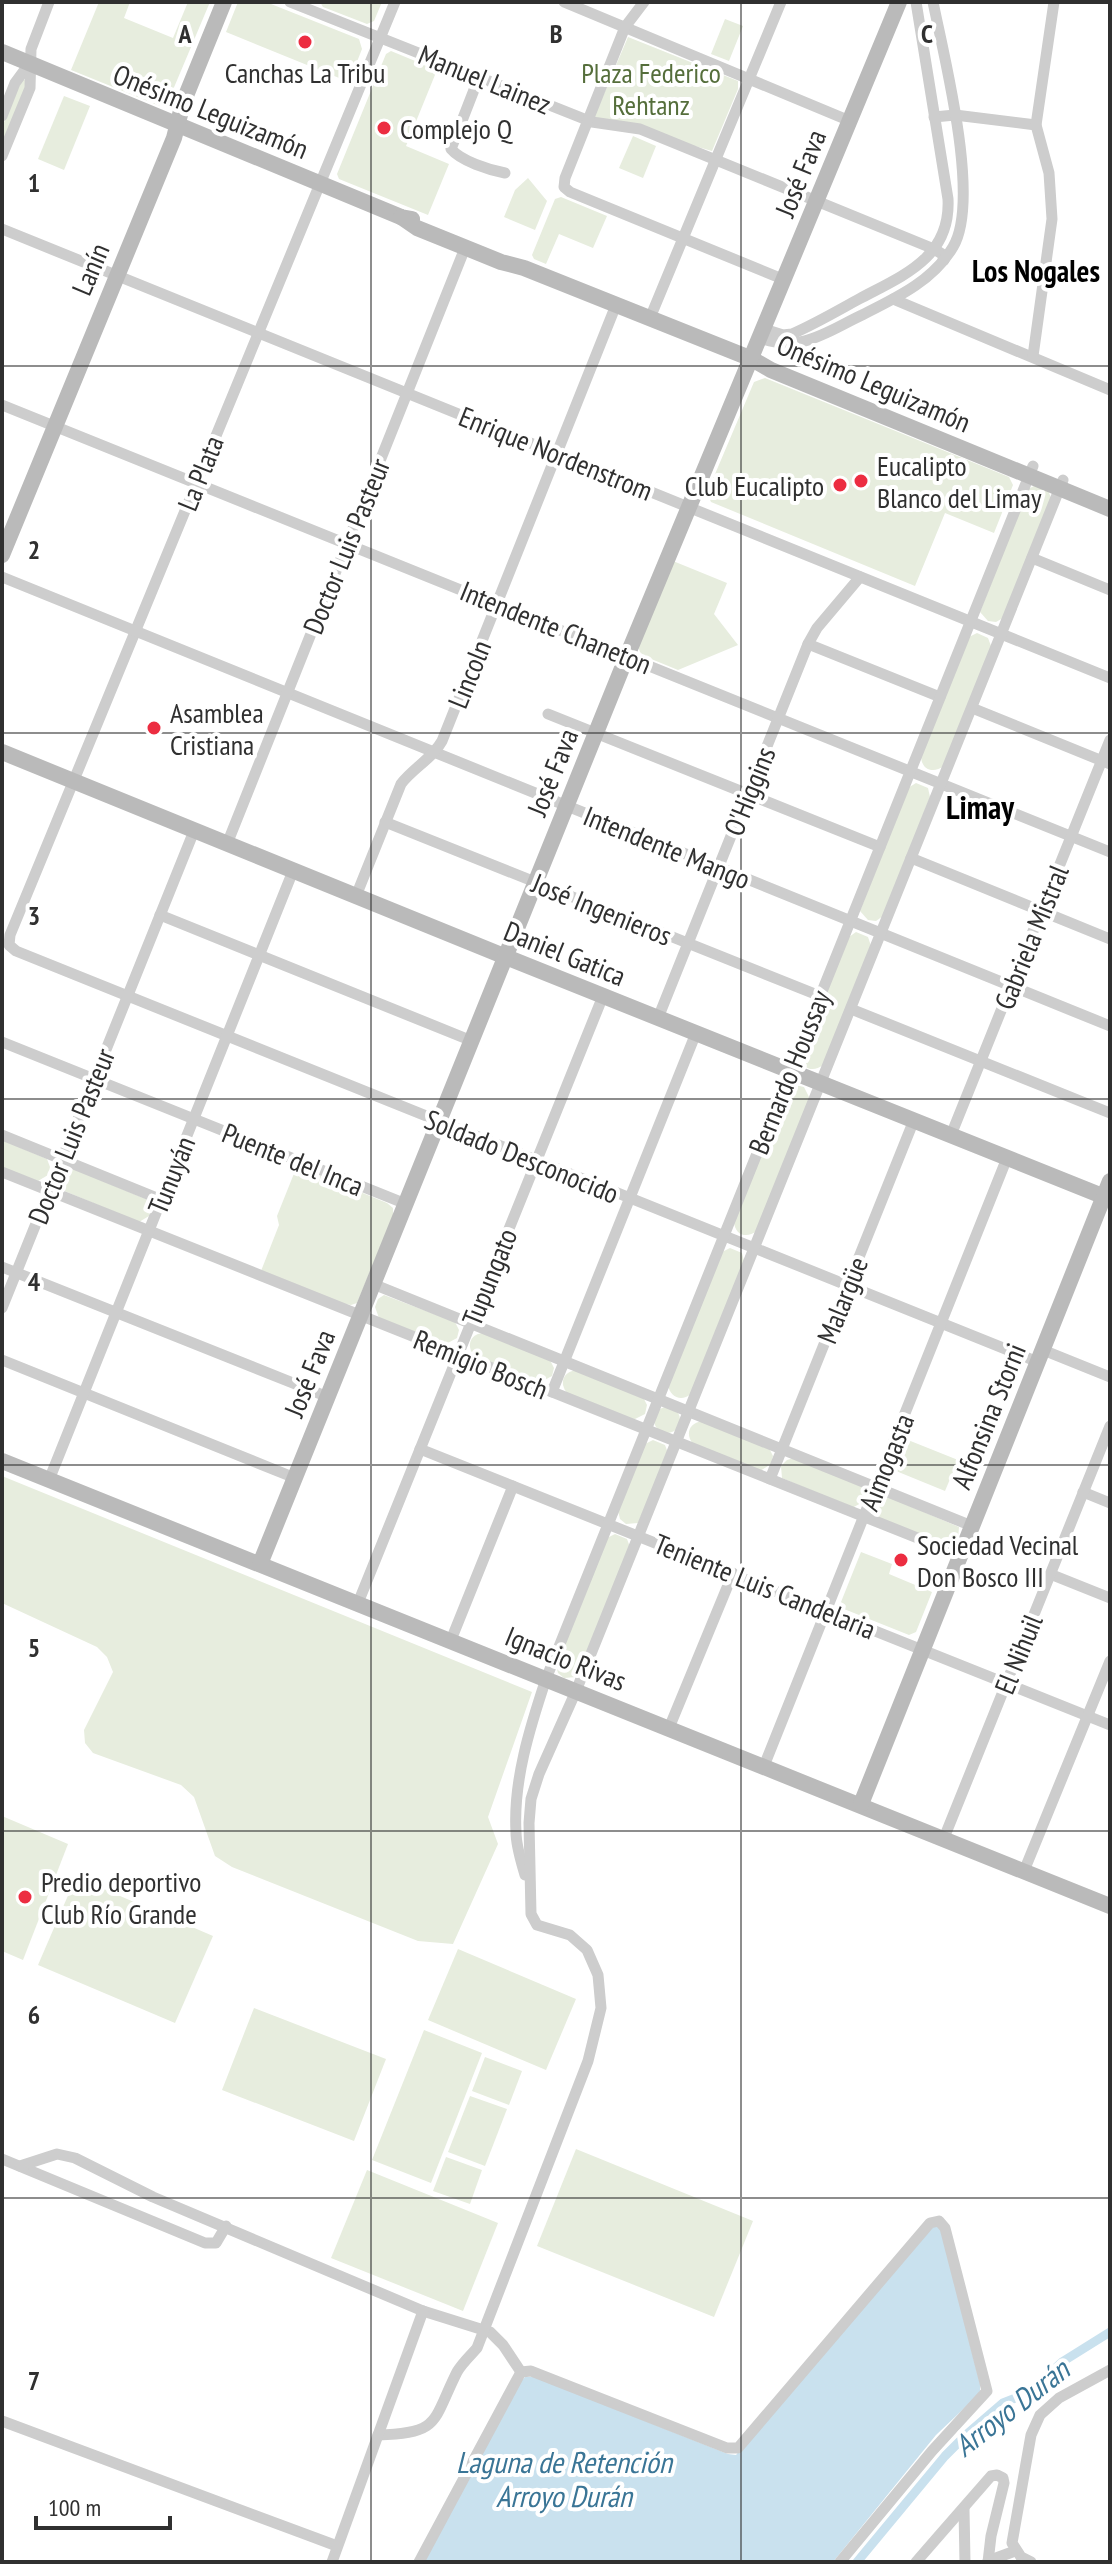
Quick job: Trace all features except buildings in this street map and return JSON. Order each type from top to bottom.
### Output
[{"type":"main road","name":"Lanín","points":[[2,555],[224,2]]},
{"type":"main road","name":"José Fava","points":[[260,1564],[627,656],[899,2]]},
{"type":"main road","name":"Onésimo Leguizamón","points":[[2,52],[401,217],[419,221],[503,256],[519,266],[752,359],[774,363],[1031,470],[1110,509]]},
{"type":"main road","name":"Onésimo Leguizamón","points":[[401,217],[417,228],[465,248],[504,264],[519,266]]},
{"type":"main road","name":"Onésimo Leguizamón","points":[[1062,484],[1110,499]]},
{"type":"main road","name":"Daniel Gatica","points":[[2,752],[1007,1158],[1108,1192]]},
{"type":"main road","name":"Alfonsina Storni","points":[[861,1804],[1108,1192]]},
{"type":"main road","name":"Ignacio Rivas","points":[[2,1461],[1024,1871],[1109,1902]]},
{"type":"street","points":[[2,156],[30,88],[29,64],[35,35],[49,2]]},
{"type":"street","name":"Manuel Lainez","points":[[290,2],[308,5],[588,120],[640,129],[934,249],[942,254],[944,260]]},
{"type":"street","name":"La Plata","points":[[7,937],[74,782],[395,2]]},
{"type":"street","points":[[564,2],[850,121]]},
{"type":"street","points":[[644,2],[625,27],[564,187],[785,280]]},
{"type":"street","points":[[650,318],[781,2]]},
{"type":"street","points":[[1033,356],[1052,219],[1049,173],[1036,125],[1054,2]]},
{"type":"street","points":[[762,334],[782,344],[807,342],[922,281],[944,260],[957,240],[964,216],[955,115],[933,3]]},
{"type":"street","points":[[762,334],[783,335],[801,330],[910,272],[934,249],[943,234],[948,208],[917,4]]},
{"type":"street","points":[[2,116],[15,83],[29,64]]},
{"type":"street","points":[[479,77],[452,151],[505,173]]},
{"type":"street","points":[[934,117],[955,115],[1036,125]]},
{"type":"street","name":"Enrique Nordenstrom","points":[[2,229],[1110,678]]},
{"type":"street","name":"Doctor Luis Pasteur","points":[[227,844],[465,248]]},
{"type":"street","points":[[893,299],[1110,390]]},
{"type":"street","name":"Lincoln","points":[[356,896],[401,784],[434,753],[442,741],[616,305]]},
{"type":"street","points":[[801,330],[799,338],[807,342]]},
{"type":"street","name":"Intendente Chaneton","points":[[2,405],[1110,852]]},
{"type":"street","name":"Bernardo Houssay","points":[[529,1891],[516,1834],[516,1817],[531,1725],[546,1679],[1031,470]]},
{"type":"street","name":"Bernardo Houssay","points":[[529,1891],[531,1799],[539,1774],[639,1536],[1062,484]]},
{"type":"street","points":[[1032,558],[1110,590]]},
{"type":"street","name":"Intendente Mango","points":[[2,577],[1110,1026]]},
{"type":"street","name":"O'Higgins","points":[[658,1018],[808,644],[817,628],[860,577]]},
{"type":"street","points":[[808,644],[940,697]]},
{"type":"street","points":[[972,708],[1106,763]]},
{"type":"street","points":[[548,714],[880,847]]},
{"type":"street","name":"Gabriela Mistral","points":[[951,1135],[1071,836],[1106,763],[1110,740]]},
{"type":"street","name":"José Ingenieros","points":[[385,822],[820,996]]},
{"type":"street","name":"Doctor Luis Pasteur","points":[[2,1308],[194,831]]},
{"type":"street","points":[[911,858],[1110,939]]},
{"type":"street","name":"Tunuyán","points":[[49,1480],[293,871]]},
{"type":"street","points":[[160,915],[472,1041]]},
{"type":"street","name":"Soldado Desconocido","points":[[7,937],[16,951],[754,1249],[941,1323],[1110,1377]]},
{"type":"street","name":"Tupungato","points":[[358,1603],[603,996]]},
{"type":"street","points":[[851,1009],[1110,1113]]},
{"type":"street","points":[[552,1392],[696,1033]]},
{"type":"street","name":"Puente del Inca","points":[[2,1042],[406,1204]]},
{"type":"street","name":"Malargüe","points":[[770,1479],[914,1120]]},
{"type":"street","points":[[2,1135],[162,1200]]},
{"type":"street","name":"Aimogasta","points":[[764,1766],[1007,1158]]},
{"type":"street","name":"Remigio Bosch","points":[[2,1172],[960,1555]]},
{"type":"street","points":[[2,1267],[328,1397]]},
{"type":"street","name":"Remigio Bosch","points":[[373,1284],[972,1526]]},
{"type":"street","points":[[2,1360],[295,1478]]},
{"type":"street","name":"El Nihuil","points":[[944,1838],[1110,1426]]},
{"type":"street","name":"Teniente Luis Candelaria","points":[[420,1449],[1110,1725]]},
{"type":"street","points":[[451,1640],[513,1486]]},
{"type":"street","points":[[1083,1492],[1110,1503]]},
{"type":"street","points":[[669,1728],[733,1573]]},
{"type":"street","points":[[1050,1574],[1110,1598]]},
{"type":"street","points":[[1024,1871],[1110,1661]]},
{"type":"street","points":[[378,2435],[420,2432],[430,2425],[438,2417],[458,2369],[477,2348],[588,2061],[601,2008],[598,1975],[587,1950],[570,1935],[537,1925],[531,1914],[529,1891]]},
{"type":"street","points":[[20,2166],[50,2155],[69,2156],[153,2197],[423,2311],[484,2330],[499,2340],[521,2372]]},
{"type":"street","points":[[2,2159],[205,2243],[216,2243],[226,2226]]},
{"type":"street","points":[[521,2372],[531,2371],[727,2448],[738,2448],[930,2223],[942,2223],[987,2391],[932,2451],[840,2562]]},
{"type":"street","points":[[332,2562],[423,2311]]},
{"type":"street","points":[[1031,2562],[1015,2551],[1012,2534],[1035,2425],[1048,2406],[1110,2370]]},
{"type":"street","points":[[419,2562],[521,2372]]},
{"type":"street","points":[[2,2421],[337,2546]]},
{"type":"street","points":[[916,2562],[991,2476],[997,2475],[1003,2478],[1003,2490],[991,2536],[989,2562],[1015,2551]]},
{"type":"street","points":[[964,2509],[965,2562]]},
{"type":"green space","points":[[99,2],[130,2],[124,18],[173,38],[188,2],[210,2],[167,104],[160,106],[71,70]]},
{"type":"green space","name":"Canchas La Tribu","points":[[238,2],[266,2],[359,39],[362,49],[349,82],[226,32]]},
{"type":"green space","points":[[320,2],[382,2],[374,21],[367,24],[323,7]]},
{"type":"green space","points":[[725,19],[743,26],[729,61],[711,54]]},
{"type":"green space","name":"Plaza Federico Rehtanz","points":[[628,37],[738,81],[738,89],[712,151],[594,117]]},
{"type":"green space","name":"Complejo Q","points":[[391,51],[437,70],[406,146],[449,164],[428,215],[339,179],[337,174],[386,54]]},
{"type":"green space","points":[[22,79],[28,81],[2,146],[2,127]]},
{"type":"green space","points":[[64,96],[90,106],[64,170],[38,159]]},
{"type":"green space","points":[[633,136],[656,146],[643,178],[619,168]]},
{"type":"green space","points":[[528,178],[547,201],[535,230],[504,217],[515,190]]},
{"type":"green space","points":[[561,197],[607,216],[593,248],[559,234],[546,264],[532,255],[555,199]]},
{"type":"green space","name":"Eucalipto Blanco del Limay","points":[[765,378],[1009,477],[1013,485],[994,533],[945,513],[915,586],[711,502],[707,493],[754,382]]},
{"type":"green space","points":[[1036,485],[1048,490],[1051,498],[1003,618],[996,622],[988,621],[980,612],[1028,489]]},
{"type":"green space","points":[[673,561],[727,583],[714,614],[738,645],[678,670],[644,656],[638,646]]},
{"type":"green space","points":[[977,633],[988,638],[991,646],[944,766],[929,769],[923,765],[921,757],[969,637]]},
{"type":"green space","points":[[916,783],[928,788],[930,797],[883,916],[876,921],[868,920],[860,911],[908,788]]},
{"type":"green space","points":[[856,932],[868,937],[871,946],[823,1065],[808,1068],[800,1056],[849,937]]},
{"type":"green space","points":[[795,1085],[804,1087],[810,1099],[757,1231],[742,1234],[736,1230],[734,1222],[787,1089]]},
{"type":"green space","points":[[2,1140],[47,1159],[50,1167],[48,1175],[38,1181],[2,1168]]},
{"type":"green space","points":[[297,1166],[393,1208],[393,1216],[357,1303],[345,1304],[261,1271],[279,1225],[277,1216]]},
{"type":"green space","points":[[74,1169],[148,1200],[152,1208],[149,1216],[139,1222],[62,1190],[59,1183],[62,1175]]},
{"type":"green space","points":[[730,1248],[742,1253],[744,1261],[691,1394],[676,1397],[668,1385],[722,1252]]},
{"type":"green space","points":[[384,1295],[455,1322],[459,1330],[457,1338],[446,1344],[379,1318],[375,1307]]},
{"type":"green space","points":[[483,1333],[550,1360],[554,1368],[552,1376],[541,1382],[474,1356],[471,1341]]},
{"type":"green space","points":[[576,1370],[643,1397],[647,1405],[645,1414],[633,1420],[567,1393],[564,1378]]},
{"type":"green space","points":[[667,1407],[676,1411],[680,1420],[676,1429],[667,1433],[658,1429],[654,1420],[658,1411]]},
{"type":"green space","points":[[702,1421],[769,1448],[773,1456],[771,1464],[760,1471],[693,1444],[690,1430]]},
{"type":"green space","points":[[653,1440],[665,1445],[668,1453],[638,1523],[626,1524],[620,1519],[618,1511],[645,1444]]},
{"type":"green space","points":[[908,1440],[958,1460],[945,1491],[896,1471]]},
{"type":"green space","points":[[794,1458],[861,1485],[865,1493],[863,1502],[852,1508],[782,1478],[781,1466]]},
{"type":"green space","points":[[2,1476],[532,1692],[488,1817],[498,1844],[453,1944],[418,1941],[232,1867],[215,1856],[194,1797],[181,1785],[93,1753],[85,1743],[84,1730],[113,1672],[107,1657],[97,1647],[2,1603]]},
{"type":"green space","points":[[886,1496],[959,1527],[958,1539],[947,1545],[880,1519],[876,1508]]},
{"type":"green space","points":[[615,1534],[627,1539],[630,1547],[576,1677],[564,1678],[558,1673],[556,1665],[607,1538]]},
{"type":"green space","points":[[861,1552],[892,1564],[889,1574],[932,1592],[916,1632],[909,1635],[844,1609],[841,1602]]},
{"type":"green space","name":"Predio deportivo Club Río Grande","points":[[2,1816],[68,1844],[23,1960],[2,1951]]},
{"type":"green space","points":[[76,1877],[213,1936],[175,2023],[38,1965]]},
{"type":"green space","points":[[458,1949],[576,1999],[546,2070],[428,2020]]},
{"type":"green space","points":[[254,2008],[386,2059],[354,2141],[222,2090]]},
{"type":"green space","points":[[424,2030],[482,2053],[431,2183],[372,2160]]},
{"type":"green space","points":[[485,2057],[522,2071],[509,2105],[472,2091]]},
{"type":"green space","points":[[470,2096],[507,2109],[485,2166],[448,2152]]},
{"type":"green space","points":[[576,2149],[753,2221],[714,2317],[537,2246]]},
{"type":"green space","points":[[446,2157],[482,2170],[470,2204],[433,2191]]},
{"type":"green space","points":[[367,2170],[498,2223],[463,2311],[331,2258]]},
{"type":"water","name":"Laguna de Retención Arroyo Durán","points":[[933,2225],[940,2226],[980,2391],[936,2435],[833,2562],[424,2562],[525,2377],[535,2377],[736,2455]]},
{"type":"waterway","name":"Arroyo Durán","points":[[857,2562],[966,2435],[1003,2403],[1028,2393],[1062,2362],[1110,2332]]},
{"type":"place","name":"Canchas La Tribu","points":[[305,42]]},
{"type":"place","name":"Complejo Q","points":[[384,128]]},
{"type":"place","name":"Eucalipto Blanco del Limay","points":[[861,481]]},
{"type":"place","name":"Club Eucalipto","points":[[840,485]]},
{"type":"place","name":"Asamblea Cristiana","points":[[154,728]]},
{"type":"place","name":"Sociedad Vecinal Don Bosco III","points":[[901,1560]]},
{"type":"place","name":"Predio deportivo Club Río Grande","points":[[25,1897]]},
{"type":"district","name":"Los Nogales","points":[[1036,270]]},
{"type":"district","name":"Limay","points":[[980,807]]}]
